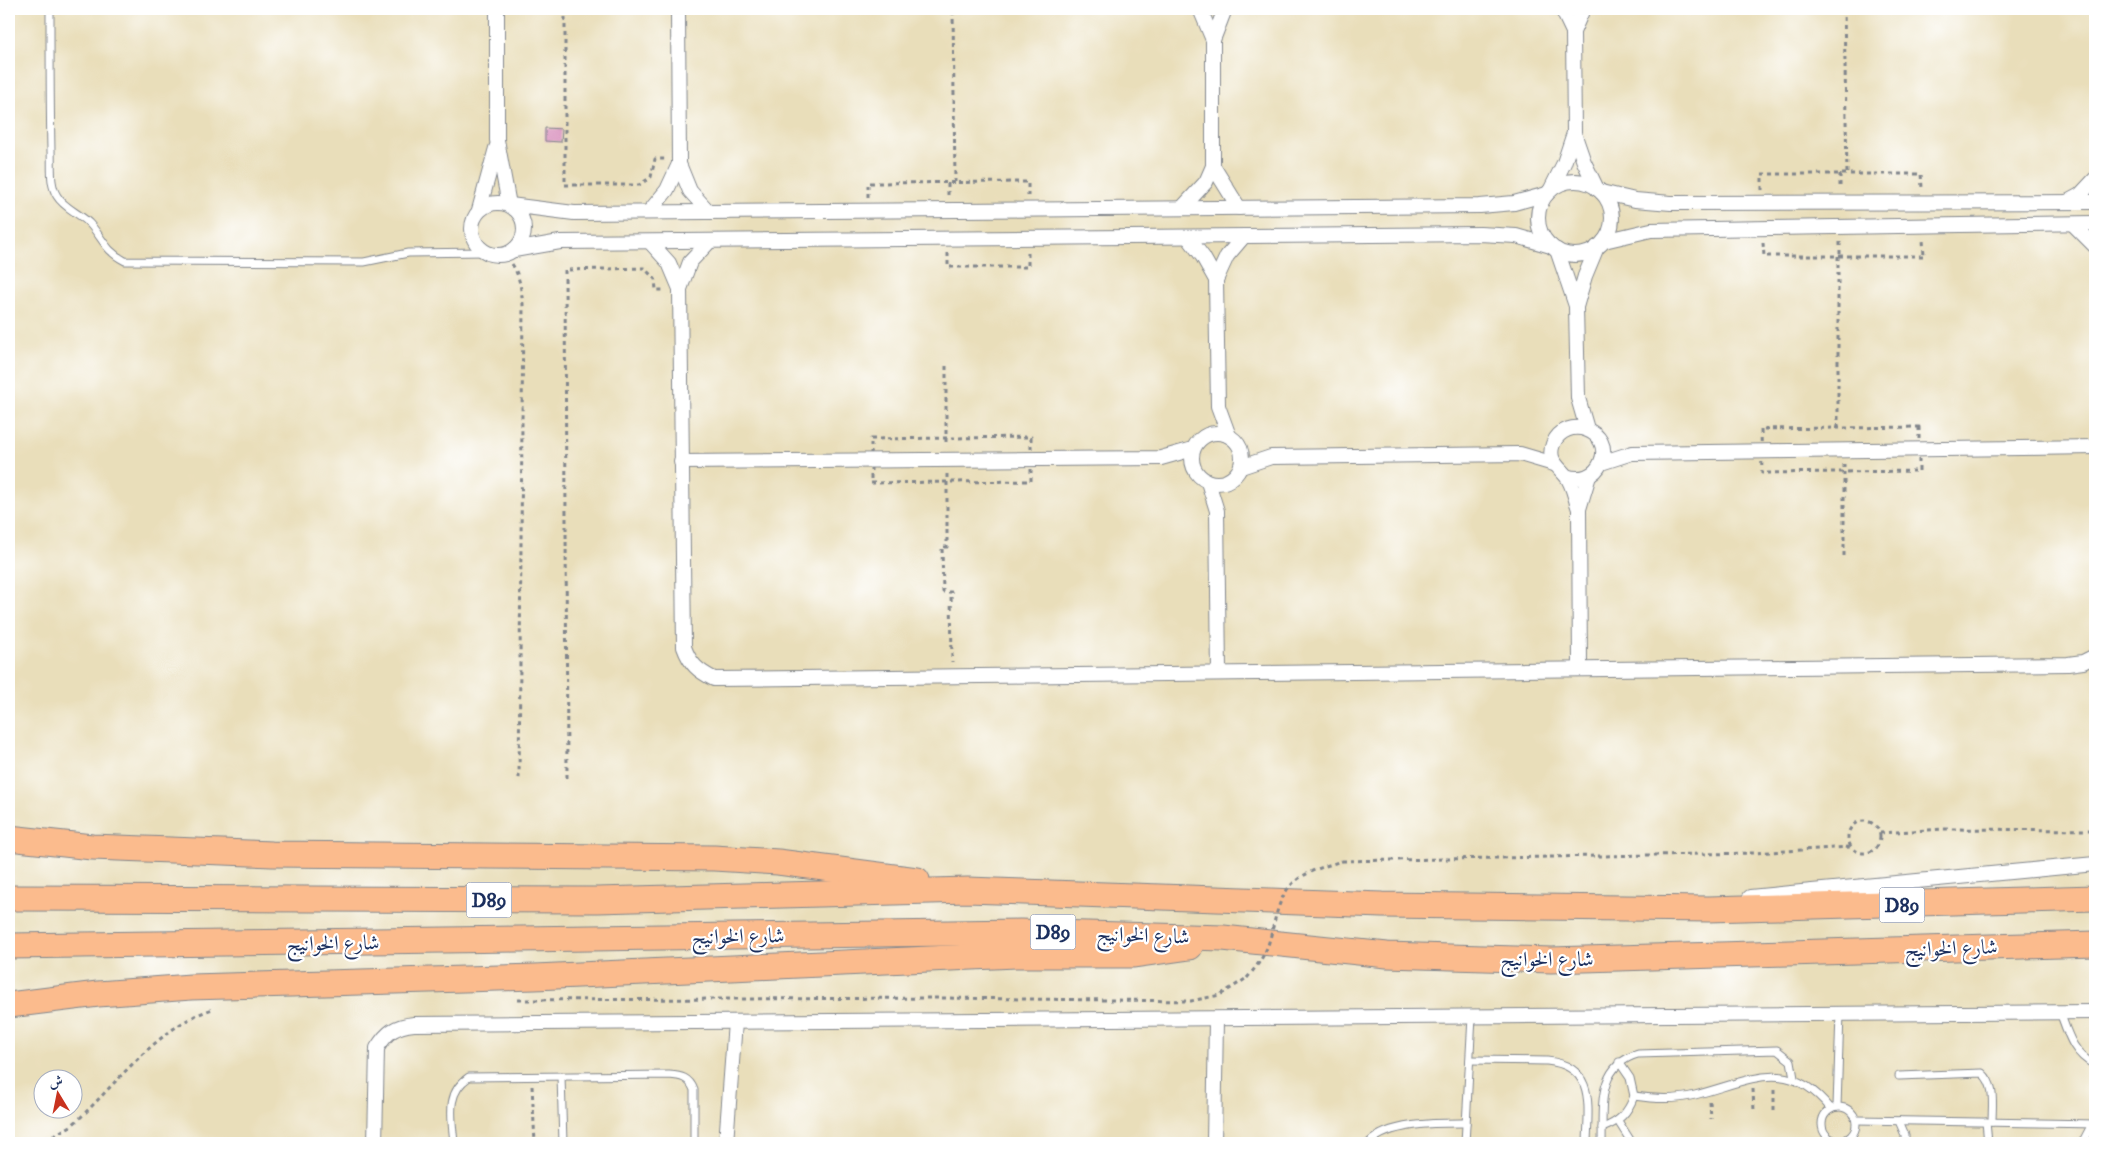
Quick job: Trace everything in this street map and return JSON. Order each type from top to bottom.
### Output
[{"type":"highway","points":[[9,838],[92,847],[272,854],[714,858],[842,869],[968,890]]},
{"type":"highway","name":"شارع الخوانيج","points":[[9,898],[588,900],[968,890],[1382,905],[1710,909],[2095,898]]},
{"type":"highway","name":"شارع الخوانيج","points":[[9,946],[1020,932],[1223,938],[1387,955],[1551,960],[2095,944]]},
{"type":"highway","points":[[9,1005],[98,994],[191,987],[536,977],[1016,955],[1134,955],[1174,950],[1223,938]]},
{"type":"street","points":[[497,9],[497,140],[509,205],[518,212],[523,221],[524,232],[521,242],[509,252]]},
{"type":"street","points":[[678,9],[679,161],[690,190],[709,212]]},
{"type":"street","points":[[1200,9],[1211,12],[1224,9]]},
{"type":"street","points":[[1200,9],[1213,40]]},
{"type":"street","points":[[1182,208],[1206,182],[1214,166],[1213,40],[1224,9]]},
{"type":"street","points":[[1562,9],[1573,32]]},
{"type":"street","points":[[1582,9],[1573,32],[1574,133],[1584,162],[1599,191],[1610,207],[1611,216],[1608,233],[1584,276],[1576,307],[1578,398],[1587,429],[1600,441],[1632,453]]},
{"type":"street","points":[[1574,133],[1564,163],[1540,206],[1538,221],[1542,235],[1554,248],[1576,307]]},
{"type":"street","points":[[497,140],[479,210],[471,228],[473,237],[485,252],[494,255],[560,242],[1498,234],[1534,240],[1573,255],[1582,254],[1601,244],[1651,230],[2095,224]]},
{"type":"street","points":[[649,212],[667,190],[679,161]]},
{"type":"street","points":[[1214,166],[1239,208]]},
{"type":"street","points":[[2066,202],[2080,195],[2095,179]]},
{"type":"street","points":[[479,210],[493,203],[574,213],[1497,206],[1548,192],[1564,183],[1573,182],[1582,182],[1599,191],[1653,202],[2095,202]]},
{"type":"street","points":[[2073,224],[2095,246]]},
{"type":"street","points":[[1188,236],[1216,280]]},
{"type":"street","points":[[1241,467],[1242,452],[1234,441],[1218,406],[1216,280],[1227,256],[1244,236]]},
{"type":"street","points":[[710,241],[690,262],[680,289],[681,462],[684,647],[689,661],[700,672],[714,679],[2068,664],[2083,662],[2095,656]]},
{"type":"street","points":[[650,242],[669,263],[680,289]]},
{"type":"street","points":[[1217,512],[1228,481],[1241,467],[1271,458],[1520,454],[1553,444],[1565,430],[1578,398]]},
{"type":"street","points":[[1218,406],[1204,436],[1193,449],[1191,459],[1194,468],[1202,479],[1214,484],[1228,481]]},
{"type":"street","points":[[1565,430],[1576,427],[1587,429]]},
{"type":"street","points":[[1204,436],[1217,433],[1271,458]]},
{"type":"street","points":[[1600,441],[1603,452],[1601,463]]},
{"type":"street","points":[[1553,444],[1554,464]]},
{"type":"street","points":[[1580,669],[1578,509],[1589,476],[1601,463],[1616,456],[1632,453],[2095,447]]},
{"type":"street","points":[[681,462],[1161,458],[1193,449]]},
{"type":"street","points":[[1520,454],[1554,464],[1566,476],[1578,509]]},
{"type":"street","points":[[1161,458],[1194,468]]},
{"type":"street","points":[[1566,476],[1578,478],[1589,476]]},
{"type":"street","points":[[1208,482],[1217,512],[1219,673]]},
{"type":"street","points":[[1710,909],[1755,896],[2095,864]]},
{"type":"street","points":[[375,1143],[377,1048],[385,1034],[399,1026],[2095,1012]]},
{"type":"street","points":[[1214,1143],[1216,1020]]},
{"type":"street","points":[[726,1143],[735,1022]]},
{"type":"lane","points":[[50,9],[50,112],[54,190],[62,204],[81,215],[90,224],[104,246],[113,255],[125,261],[364,262],[408,253],[485,252]]},
{"type":"lane","points":[[2060,1012],[2075,1050],[2084,1059],[2095,1065]]},
{"type":"lane","points":[[1834,1108],[1840,1013]]},
{"type":"lane","points":[[1465,1143],[1472,1017]]},
{"type":"lane","points":[[1602,1143],[1604,1087],[1607,1077],[1619,1062],[1638,1054],[1768,1049],[1785,1054],[1794,1069],[1794,1078]]},
{"type":"lane","points":[[1470,1060],[1547,1061],[1559,1062],[1570,1067],[1579,1075],[1586,1086],[1588,1098],[1587,1143]]},
{"type":"lane","points":[[1602,1128],[1618,1121],[1626,1114],[1634,1096],[1630,1078],[1619,1062]]},
{"type":"lane","points":[[1899,1076],[1982,1073],[1989,1079],[1991,1088],[1988,1143]]},
{"type":"lane","points":[[454,1143],[452,1099],[461,1082],[469,1077],[669,1075],[684,1077],[691,1082],[694,1090],[694,1143]]},
{"type":"lane","points":[[561,1076],[563,1143]]},
{"type":"lane","points":[[1634,1096],[1661,1098],[1695,1095],[1734,1082],[1775,1077],[1794,1078],[1814,1089],[1834,1108],[1849,1110],[1857,1120],[1855,1133],[1845,1141],[1832,1140],[1827,1137],[1822,1125],[1826,1113],[1834,1108]]},
{"type":"lane","points":[[1857,1120],[2094,1124]]},
{"type":"lane","points":[[1618,1121],[1632,1143]]},
{"type":"lane","points":[[1899,1121],[1905,1135],[1905,1143]]},
{"type":"lane","points":[[1370,1143],[1380,1135],[1415,1125],[1466,1123]]},
{"type":"lane","points":[[2082,1143],[2094,1124]]},
{"type":"path","points":[[565,9],[565,184],[639,185],[651,177],[655,159],[679,161]]},
{"type":"path","points":[[869,9],[869,12],[1023,9]]},
{"type":"path","points":[[1844,9],[1847,174]]},
{"type":"path","points":[[953,11],[955,182]]},
{"type":"path","points":[[1763,203],[1762,174],[1921,174],[1922,202]]},
{"type":"path","points":[[868,210],[868,183],[955,182],[1028,182],[1028,209]]},
{"type":"path","points":[[1763,229],[1764,256],[1924,256],[1923,226]]},
{"type":"path","points":[[509,252],[517,271],[523,304],[519,781]]},
{"type":"path","points":[[1838,256],[1838,428]]},
{"type":"path","points":[[567,778],[566,270],[644,268],[656,279],[656,290],[680,289]]},
{"type":"path","points":[[946,366],[947,547],[942,547],[943,592],[951,592],[952,677]]},
{"type":"path","points":[[1844,428],[1844,560]]},
{"type":"path","points":[[1247,978],[1260,962],[1269,944],[1279,906],[1286,892],[1303,876],[1342,861],[1755,853],[1852,847],[1861,853],[1871,852],[1879,844],[1880,833],[1878,828],[1870,821],[1859,821],[1854,824],[1848,833],[1852,847]]},
{"type":"path","points":[[1880,833],[1942,829],[2095,830]]},
{"type":"path","points":[[531,1076],[535,1143]]},
{"type":"path","points":[[1774,1110],[1775,1077]]},
{"type":"path","points":[[1753,1079],[1754,1111]]},
{"type":"building","points":[[545,128],[562,129],[561,142],[545,141]]}]
